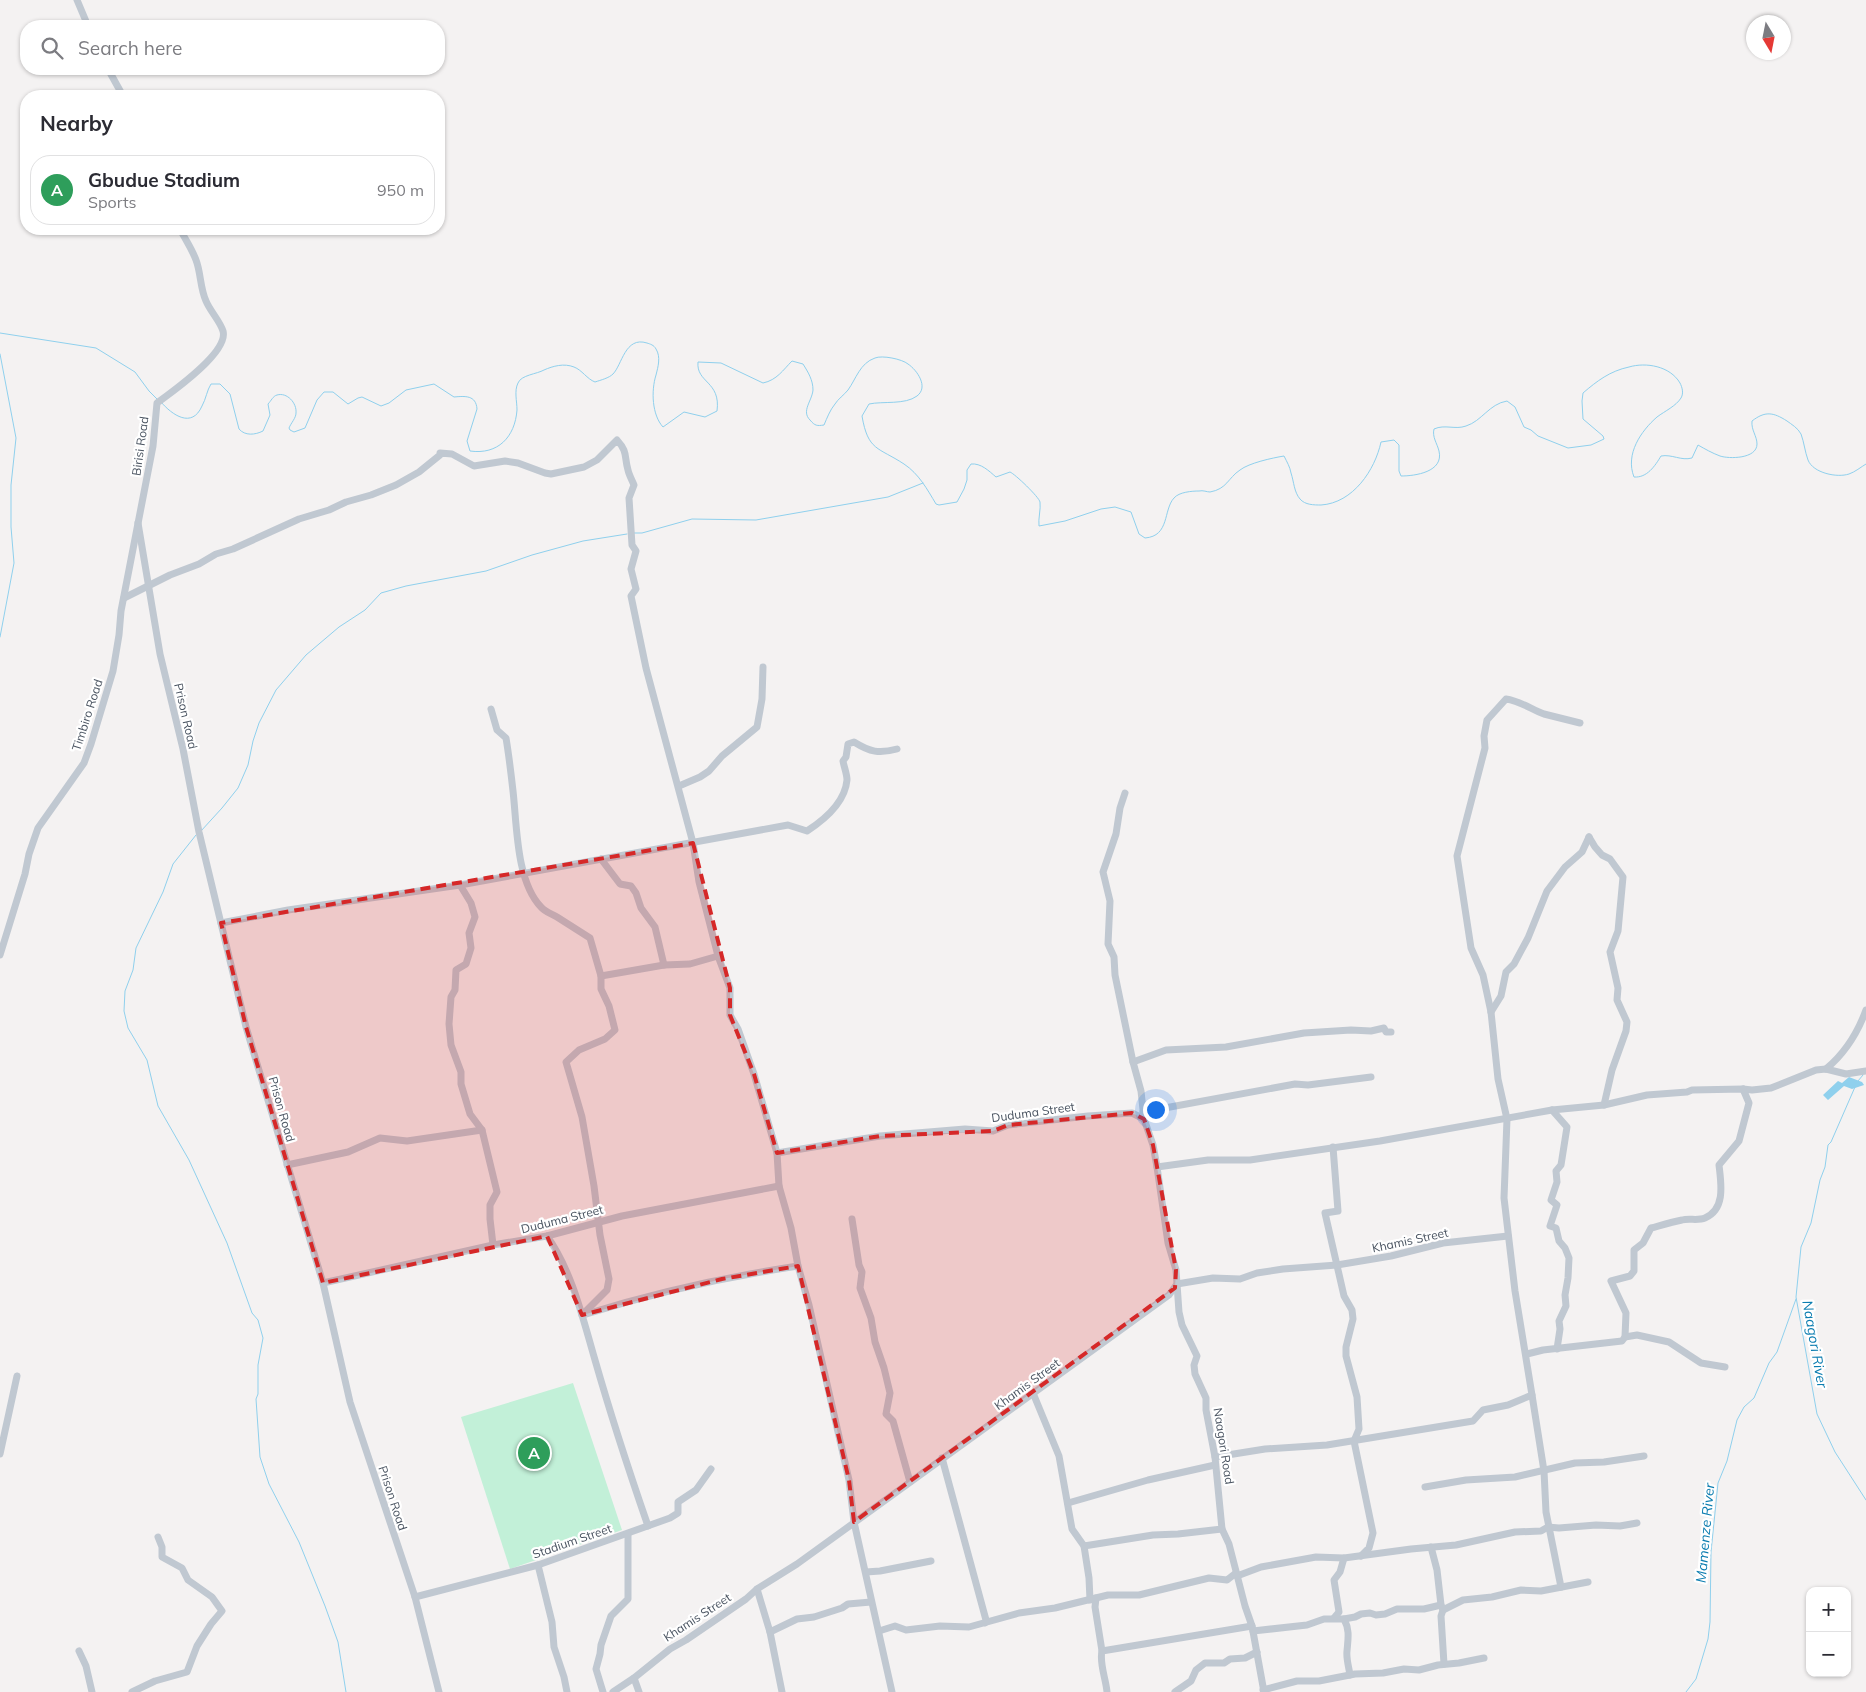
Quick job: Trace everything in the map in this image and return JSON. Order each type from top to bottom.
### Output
[{"type":"street","points":[[77,0],[85,20]]},
{"type":"street","points":[[111,75],[120,90]]},
{"type":"street","name":"Birisi Road","points":[[138,523],[153,446],[157,403],[166,395],[182,386],[213,355],[222,341],[223,332],[206,300],[196,260],[183,235]]},
{"type":"street","points":[[124,598],[148,585],[299,519],[396,485],[419,472],[440,453],[452,454],[474,466],[505,461],[518,463],[545,474],[551,474],[584,467],[597,460],[617,440],[626,451],[628,472],[634,485],[629,498],[632,545],[636,551],[630,569],[634,576],[636,590],[631,596],[646,668],[679,786],[693,843],[699,882],[718,956],[730,988],[730,1015],[738,1029],[744,1047],[776,1154],[779,1186],[792,1228],[798,1266],[809,1305],[848,1480],[854,1522],[892,1692]]},
{"type":"street","name":"Prison Road","points":[[138,523],[160,654],[246,1027],[286,1165],[323,1282],[350,1402],[415,1597],[439,1692]]},
{"type":"street","name":"Timbiro Road","points":[[0,955],[25,874],[28,854],[38,828],[84,763],[91,744],[113,671],[138,523]]},
{"type":"street","points":[[679,786],[704,774],[757,727],[762,699],[763,667]]},
{"type":"street","points":[[1561,1587],[1548,1527],[1544,1471],[1508,1236],[1504,1198],[1507,1119],[1498,1079],[1491,1012],[1483,974],[1471,948],[1457,856],[1480,760],[1485,748],[1484,736],[1487,720],[1506,698],[1519,701],[1531,709],[1580,723]]},
{"type":"street","points":[[491,709],[497,730],[506,738],[524,872],[531,894],[542,909],[590,938],[601,976],[601,989],[609,1006],[615,1030],[605,1038],[579,1050],[566,1062],[582,1117],[609,1280],[607,1290],[582,1315]]},
{"type":"street","points":[[221,923],[288,910],[460,885],[788,825],[807,831],[823,821],[844,792],[847,778],[843,761],[846,757],[848,744],[854,742],[872,751],[883,753],[897,749]]},
{"type":"street","name":"Naagori Road","points":[[1125,793],[1120,808],[1116,834],[1103,872],[1110,901],[1108,944],[1114,957],[1115,975],[1141,1091],[1143,1112],[1153,1145],[1168,1243],[1176,1270],[1179,1312],[1182,1325],[1197,1356],[1194,1365],[1195,1374],[1206,1398],[1206,1410],[1219,1489],[1222,1529],[1229,1544],[1236,1575],[1253,1628],[1264,1691]]},
{"type":"street","points":[[1491,1012],[1501,996],[1506,972],[1514,964],[1528,938],[1548,891],[1565,867],[1582,852],[1589,837],[1594,848],[1610,859],[1623,877],[1618,931],[1610,952],[1618,988],[1617,1000],[1627,1022],[1626,1031],[1612,1070],[1604,1105]]},
{"type":"street","points":[[601,859],[620,884],[631,886],[636,893],[641,908],[655,926],[664,965]]},
{"type":"street","points":[[460,885],[471,903],[475,917],[469,933],[471,948],[466,964],[456,970],[455,990],[451,997],[449,1024],[451,1046],[461,1072],[461,1084],[470,1114],[482,1130],[497,1192],[490,1205],[493,1245]]},
{"type":"street","points":[[601,976],[664,965],[690,964],[718,956]]},
{"type":"street","points":[[1826,1069],[1848,1044],[1866,1010]]},
{"type":"street","points":[[1133,1062],[1166,1050],[1226,1047],[1304,1033],[1351,1030],[1370,1031],[1384,1028],[1386,1032],[1391,1032]]},
{"type":"street","points":[[1157,1167],[1208,1160],[1250,1160],[1333,1148],[1552,1110],[1604,1105],[1647,1096],[1692,1090],[1772,1088],[1816,1070],[1826,1069],[1846,1074],[1866,1071]]},
{"type":"street","points":[[1132,1113],[1295,1084],[1308,1085],[1371,1077]]},
{"type":"street","points":[[1626,1337],[1626,1313],[1611,1281],[1630,1276],[1634,1271],[1634,1250],[1643,1243],[1652,1228],[1684,1219],[1707,1218],[1719,1206],[1722,1190],[1719,1165],[1739,1141],[1749,1103],[1743,1089]]},
{"type":"street","points":[[1552,1110],[1567,1127],[1561,1165],[1556,1172],[1557,1182],[1551,1200],[1557,1205],[1550,1226],[1556,1228],[1559,1241],[1569,1258],[1565,1295],[1566,1306],[1559,1321],[1560,1328],[1556,1349]]},
{"type":"street","points":[[1132,1113],[1143,1112]]},
{"type":"street","name":"Duduma Street","points":[[776,1154],[880,1136],[965,1129],[993,1131],[1008,1125],[1132,1113]]},
{"type":"street","points":[[286,1165],[348,1152],[380,1138],[407,1142],[482,1130]]},
{"type":"street","points":[[1333,1148],[1338,1210],[1325,1213],[1344,1296],[1352,1310],[1353,1319],[1346,1347],[1346,1356],[1357,1397],[1359,1429],[1354,1441],[1373,1533],[1369,1548],[1361,1556]]},
{"type":"street","name":"Duduma Street","points":[[323,1282],[493,1245],[547,1236],[598,1221],[779,1186]]},
{"type":"street","points":[[852,1220],[858,1265],[862,1272],[860,1288],[871,1318],[875,1342],[890,1393],[886,1414],[893,1421],[910,1482]]},
{"type":"street","points":[[547,1236],[559,1256],[582,1315],[622,1451],[648,1526]]},
{"type":"street","name":"Khamis Street","points":[[613,1692],[634,1678],[656,1659],[746,1599],[757,1588],[797,1564],[1168,1296],[1177,1284],[1214,1278],[1240,1279],[1257,1273],[1283,1269],[1337,1265],[1391,1256],[1443,1242],[1508,1236]]},
{"type":"street","points":[[582,1315],[722,1279],[753,1272],[798,1266]]},
{"type":"street","points":[[1527,1354],[1622,1341],[1626,1337],[1637,1335],[1669,1342],[1701,1363],[1725,1367]]},
{"type":"street","points":[[0,1454],[17,1376]]},
{"type":"street","points":[[1033,1393],[1059,1456],[1072,1530],[1084,1546],[1107,1692]]},
{"type":"street","points":[[1068,1503],[1254,1451],[1327,1445],[1473,1421],[1484,1410],[1508,1405],[1532,1395]]},
{"type":"street","points":[[1425,1487],[1466,1480],[1515,1477],[1574,1463],[1604,1462],[1644,1456]]},
{"type":"street","points":[[942,1458],[986,1620],[985,1623]]},
{"type":"street","name":"Stadium Street","points":[[415,1597],[538,1565],[674,1516],[678,1513],[678,1502],[696,1490],[711,1469]]},
{"type":"street","points":[[879,1631],[895,1626],[906,1630],[940,1626],[969,1627],[1019,1613],[1055,1608],[1108,1595],[1139,1595],[1209,1578],[1227,1580],[1261,1566],[1316,1557],[1344,1558],[1473,1542],[1515,1532],[1541,1531],[1548,1527],[1637,1523]]},
{"type":"street","points":[[1084,1546],[1153,1535],[1222,1529]]},
{"type":"street","points":[[603,1692],[596,1669],[601,1645],[611,1616],[628,1599],[628,1534]]},
{"type":"street","points":[[132,1692],[155,1681],[187,1672],[197,1646],[222,1611],[212,1597],[188,1580],[182,1568],[162,1557],[162,1547],[158,1537]]},
{"type":"street","points":[[1431,1547],[1437,1570],[1442,1608],[1444,1664]]},
{"type":"street","points":[[1334,1618],[1339,1612],[1334,1580],[1340,1572],[1344,1558]]},
{"type":"street","points":[[866,1572],[930,1561]]},
{"type":"street","points":[[538,1565],[552,1622],[554,1647],[567,1692]]},
{"type":"street","points":[[1102,1651],[1253,1628],[1297,1627],[1334,1618],[1355,1617],[1361,1614],[1385,1614],[1397,1608],[1442,1608],[1463,1600],[1492,1597],[1522,1590],[1541,1591],[1588,1582]]},
{"type":"street","points":[[757,1588],[770,1632],[782,1692]]},
{"type":"street","points":[[770,1632],[797,1619],[814,1617],[848,1604],[871,1602]]},
{"type":"street","points":[[1344,1619],[1348,1626],[1349,1644],[1347,1651],[1350,1676]]},
{"type":"street","points":[[79,1651],[86,1666],[92,1692]]},
{"type":"street","points":[[1175,1692],[1190,1681],[1196,1670],[1205,1663],[1224,1663],[1230,1659],[1245,1658],[1257,1652]]},
{"type":"street","points":[[1264,1691],[1297,1681],[1319,1681],[1404,1669],[1419,1670],[1484,1658]]},
{"type":"street","points":[[634,1678],[639,1692]]},
{"type":"highlighted area","points":[[693,843],[730,988],[730,1015],[754,1074],[777,1153],[880,1136],[993,1131],[1008,1125],[1132,1113],[1144,1119],[1153,1145],[1176,1270],[1175,1288],[854,1522],[849,1480],[798,1266],[722,1279],[582,1315],[547,1236],[323,1283],[246,1027],[221,923]]},
{"type":"green space","points":[[573,1383],[622,1530],[510,1569],[461,1417]]},
{"type":"water","points":[[1849,1077],[1862,1082],[1864,1085],[1852,1089],[1844,1086],[1828,1100],[1823,1095],[1838,1081],[1842,1083]]},
{"type":"waterway","points":[[0,333],[96,348],[135,372],[158,400]]},
{"type":"waterway","points":[[161,402],[182,418],[193,417],[202,406],[211,384],[220,384],[230,394],[239,429],[244,433],[253,434],[263,431],[270,415],[268,404],[274,396],[284,395],[291,399],[296,409],[295,417],[289,428],[294,432],[305,428],[317,400],[324,392],[333,392],[348,404],[362,397],[381,406],[389,403],[406,390],[434,384],[454,397],[469,397],[475,401],[477,409],[467,441],[470,451],[480,451],[497,447],[509,436],[516,420],[516,393],[517,386],[522,378],[551,367],[566,365],[577,368],[595,382],[613,374],[629,347],[640,342],[652,345],[658,352],[659,362],[653,388],[655,409],[659,422],[663,427],[684,412],[705,417],[717,411],[715,394],[698,369],[698,362],[721,363],[763,383],[776,377],[792,361],[803,364],[813,386],[807,409],[808,417],[815,424],[824,425],[833,406],[848,390],[866,364],[875,358],[887,357],[905,362],[911,367],[918,374],[922,388],[917,396],[906,401],[869,404],[862,416],[864,427],[867,436],[876,447],[914,472],[936,504],[957,502],[967,480],[967,470],[971,464],[975,464],[985,468],[996,477],[1010,472],[1036,495],[1040,502],[1039,526],[1115,507],[1131,512],[1139,534],[1145,538],[1159,533],[1165,522],[1168,509],[1176,496],[1189,492],[1216,491],[1244,467],[1267,459],[1284,456],[1298,496],[1304,502],[1315,505],[1333,503],[1352,492],[1368,474],[1381,442],[1394,440],[1399,445],[1399,471],[1401,476],[1420,474],[1433,468],[1439,458],[1434,429],[1472,424],[1495,405],[1507,401],[1515,407],[1524,427],[1538,436],[1568,448],[1591,445],[1604,439],[1583,419],[1583,393],[1610,374],[1622,369],[1643,365],[1664,369],[1676,377],[1683,392],[1679,401],[1657,417],[1640,436],[1633,452],[1632,468],[1634,477],[1643,476],[1647,473],[1661,456],[1684,459],[1692,458],[1698,445],[1724,457],[1748,455],[1756,449],[1757,444],[1752,421],[1765,414],[1773,414],[1782,418],[1798,430],[1801,434],[1808,460],[1820,471],[1832,475],[1844,475],[1866,464]]},
{"type":"waterway","points":[[0,354],[16,438],[11,485],[11,527],[14,563],[0,637]]},
{"type":"waterway","points":[[634,533],[642,533],[692,519],[756,520],[888,497],[923,483]]},
{"type":"waterway","points":[[201,831],[238,788],[248,765],[259,723],[276,690],[306,655],[339,627],[365,610],[381,593],[406,586],[486,571],[532,555],[583,541],[627,534]]},
{"type":"waterway","points":[[196,835],[173,864],[163,892],[136,948],[133,970],[125,991],[124,1011],[128,1028],[147,1060],[158,1106],[189,1160],[227,1243],[252,1313],[258,1320],[263,1338],[258,1365],[258,1394],[256,1399],[260,1457],[269,1484],[299,1542],[325,1606],[338,1642],[346,1692]]},
{"type":"waterway","name":"Naagori River","points":[[1858,1081],[1863,1075]]},
{"type":"waterway","name":"Mamenze River","points":[[1855,1087],[1828,1145],[1825,1167],[1820,1180],[1811,1223],[1801,1247],[1796,1297],[1817,1414],[1835,1452],[1866,1500]]},
{"type":"waterway","name":"Mamenze River","points":[[1686,1692],[1696,1679],[1708,1639],[1711,1552],[1718,1483],[1727,1461],[1737,1420],[1744,1407],[1754,1398],[1769,1363],[1777,1352],[1796,1299]]},
{"type":"place","name":"Gbudue Stadium","points":[[534,1453]]}]
